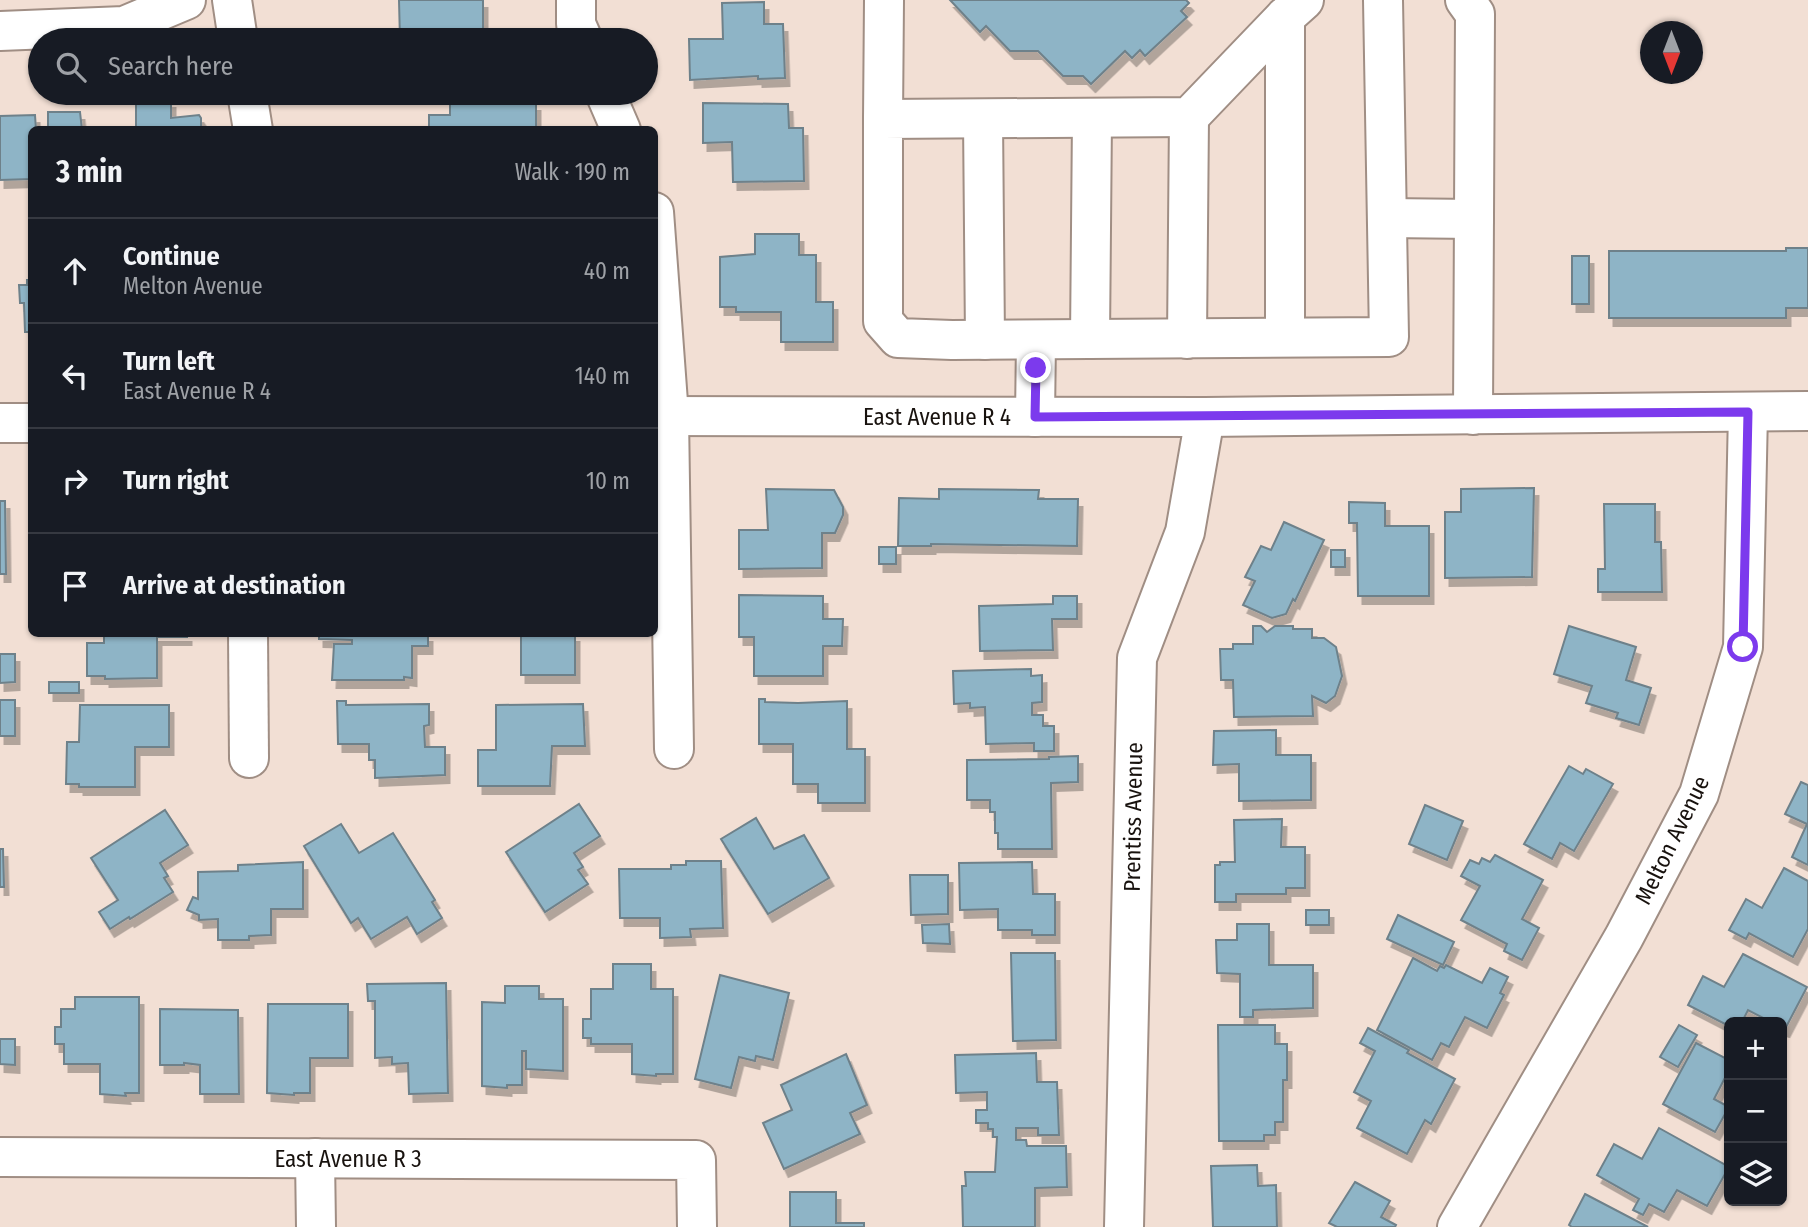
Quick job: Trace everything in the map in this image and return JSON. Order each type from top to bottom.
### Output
[{"type":"street","points":[[74,28],[124,26],[186,0]]},
{"type":"street","points":[[232,0],[236,28]]},
{"type":"street","points":[[576,0],[578,28]]},
{"type":"street","points":[[884,0],[883,321],[898,338],[985,340],[1389,337],[1383,0]]},
{"type":"street","points":[[1473,415],[1478,5]]},
{"type":"street","points":[[1285,338],[1295,9]]},
{"type":"street","points":[[1187,339],[1189,117],[1295,9]]},
{"type":"street","points":[[0,31],[28,30]]},
{"type":"street","points":[[249,105],[252,126]]},
{"type":"street","points":[[610,105],[619,126]]},
{"type":"street","points":[[883,120],[1189,117]]},
{"type":"street","points":[[1090,339],[1092,118]]},
{"type":"street","points":[[983,119],[985,340]]},
{"type":"street","points":[[1387,218],[1474,219]]},
{"type":"street","points":[[658,314],[674,749]]},
{"type":"street","points":[[1035,417],[1036,340]]},
{"type":"street","name":"East Avenue R 4","points":[[662,416],[1205,417],[1808,411]]},
{"type":"street","name":"Melton Avenue","points":[[1457,1227],[1624,937],[1699,794],[1743,647],[1748,412]]},
{"type":"street","name":"Prentiss Avenue","points":[[1124,1227],[1137,658],[1185,532],[1205,417]]},
{"type":"street","points":[[0,423],[28,423]]},
{"type":"street","points":[[248,637],[249,758]]},
{"type":"street","name":"East Avenue R 3","points":[[0,1157],[696,1160],[696,1227]]},
{"type":"street","points":[[315,1158],[316,1227]]},
{"type":"building","points":[[399,0],[483,0],[483,28],[400,28]]},
{"type":"building","points":[[950,0],[1186,0],[1189,3],[1181,11],[1187,17],[1145,56],[1140,50],[1132,58],[1125,51],[1091,84],[1083,76],[1063,76],[1038,51],[1010,51],[986,26],[980,32]]},
{"type":"building","points":[[764,2],[764,24],[783,24],[785,78],[758,79],[758,76],[690,80],[689,39],[723,39],[722,3]]},
{"type":"building","points":[[703,103],[788,104],[789,128],[803,128],[804,181],[733,182],[732,142],[703,143]]},
{"type":"building","points":[[136,105],[171,105],[171,118],[199,115],[201,118],[201,126],[136,126]]},
{"type":"building","points":[[450,105],[536,105],[536,126],[429,126],[429,115],[450,115]]},
{"type":"building","points":[[48,112],[80,112],[82,126],[48,126]]},
{"type":"building","points":[[35,115],[36,126],[28,126],[28,179],[0,180],[0,116]]},
{"type":"building","points":[[755,234],[799,234],[799,255],[816,255],[816,302],[833,302],[833,342],[781,342],[781,312],[736,312],[736,307],[720,307],[720,257],[755,254]]},
{"type":"building","points":[[1786,248],[1808,248],[1808,308],[1786,308],[1786,318],[1609,318],[1609,251],[1786,251]]},
{"type":"building","points":[[1572,256],[1589,256],[1589,304],[1572,304]]},
{"type":"building","points":[[28,280],[28,332],[25,332],[24,303],[20,303],[19,285],[27,285]]},
{"type":"building","points":[[1534,488],[1532,577],[1445,578],[1445,512],[1461,512],[1461,489]]},
{"type":"building","points":[[766,489],[834,490],[843,507],[843,515],[835,533],[822,533],[822,568],[739,569],[739,530],[768,530]]},
{"type":"building","points":[[939,489],[1039,490],[1038,499],[1078,499],[1077,546],[898,546],[899,498],[939,499]]},
{"type":"building","points":[[0,501],[5,501],[6,574],[0,574]]},
{"type":"building","points":[[1349,502],[1385,503],[1385,526],[1429,526],[1429,596],[1358,596],[1357,523],[1349,523]]},
{"type":"building","points":[[1604,504],[1655,504],[1655,542],[1661,542],[1662,592],[1598,592],[1598,569],[1605,569]]},
{"type":"building","points":[[1284,522],[1324,540],[1295,601],[1293,599],[1286,614],[1272,618],[1243,605],[1255,581],[1245,577],[1261,546],[1271,550]]},
{"type":"building","points":[[879,547],[896,547],[896,564],[879,564]]},
{"type":"building","points":[[1331,550],[1345,550],[1345,567],[1331,567]]},
{"type":"building","points":[[739,595],[823,596],[823,619],[843,619],[842,646],[823,646],[823,676],[754,676],[754,637],[739,637]]},
{"type":"building","points":[[1053,596],[1077,596],[1077,619],[1052,619],[1053,650],[980,651],[979,606],[1053,604]]},
{"type":"building","points":[[1253,626],[1261,626],[1267,632],[1275,626],[1312,629],[1312,638],[1324,638],[1336,647],[1342,676],[1335,696],[1326,703],[1312,696],[1313,716],[1234,717],[1233,680],[1221,680],[1220,649],[1233,649],[1233,644],[1253,644]]},
{"type":"building","points":[[1569,626],[1636,647],[1626,680],[1651,688],[1639,725],[1616,718],[1618,713],[1586,703],[1592,686],[1554,674]]},
{"type":"building","points":[[104,637],[157,637],[157,678],[105,679],[105,676],[87,676],[87,643],[104,643]]},
{"type":"building","points":[[428,637],[428,646],[412,646],[412,678],[332,680],[334,644],[352,644],[352,640],[319,639]]},
{"type":"building","points":[[521,637],[575,637],[575,675],[521,675]]},
{"type":"building","points":[[0,654],[15,654],[15,682],[0,683]]},
{"type":"building","points":[[1031,669],[1031,676],[1042,675],[1042,702],[1032,703],[1032,715],[1043,715],[1043,726],[1054,726],[1054,751],[1034,751],[1034,743],[986,744],[985,707],[970,708],[970,703],[954,704],[953,671]]},
{"type":"building","points":[[49,682],[79,682],[79,693],[49,693]]},
{"type":"building","points":[[759,699],[765,699],[765,702],[798,703],[847,701],[847,749],[865,749],[865,803],[818,803],[818,784],[793,784],[793,744],[759,744]]},
{"type":"building","points":[[0,700],[15,700],[15,736],[0,736]]},
{"type":"building","points":[[337,701],[346,701],[346,705],[429,704],[429,725],[424,726],[425,747],[445,747],[445,775],[375,778],[375,760],[369,760],[369,744],[338,744]]},
{"type":"building","points":[[583,704],[585,746],[552,746],[550,786],[478,786],[478,750],[496,750],[496,705]]},
{"type":"building","points":[[80,705],[169,705],[169,747],[135,747],[135,787],[79,787],[79,784],[66,784],[67,742],[79,742]]},
{"type":"building","points":[[1276,730],[1276,755],[1311,755],[1311,800],[1239,801],[1239,764],[1213,765],[1214,731]]},
{"type":"building","points":[[1078,756],[1078,782],[1051,783],[1052,849],[998,849],[995,812],[990,812],[990,800],[967,800],[967,760]]},
{"type":"building","points":[[1569,766],[1583,774],[1586,769],[1613,784],[1574,851],[1560,843],[1552,859],[1524,844]]},
{"type":"building","points":[[1801,782],[1808,785],[1808,865],[1792,857],[1807,824],[1785,814]]},
{"type":"building","points":[[579,804],[600,836],[574,853],[583,867],[578,870],[588,884],[545,912],[506,852]]},
{"type":"building","points":[[1425,805],[1463,821],[1447,860],[1409,844]]},
{"type":"building","points":[[165,810],[188,845],[160,863],[168,876],[164,878],[173,892],[110,929],[99,912],[118,900],[91,858]]},
{"type":"building","points":[[756,818],[774,849],[804,835],[829,878],[768,914],[721,839]]},
{"type":"building","points":[[1282,819],[1281,847],[1305,847],[1305,888],[1286,888],[1286,894],[1236,894],[1236,902],[1215,902],[1215,865],[1220,865],[1220,862],[1235,862],[1234,820]]},
{"type":"building","points":[[341,824],[359,853],[393,833],[435,900],[432,902],[442,918],[417,934],[407,917],[371,939],[358,918],[351,923],[304,846]]},
{"type":"building","points":[[0,849],[3,849],[4,887],[0,887]]},
{"type":"building","points":[[1495,855],[1543,880],[1522,919],[1539,928],[1522,960],[1504,951],[1507,944],[1461,920],[1480,886],[1461,876],[1470,860],[1479,864],[1482,858],[1490,862]]},
{"type":"building","points":[[686,861],[721,861],[723,928],[690,929],[691,937],[660,938],[660,918],[620,918],[619,869],[671,869],[671,865],[686,865]]},
{"type":"building","points":[[303,862],[303,909],[271,909],[271,935],[249,936],[249,940],[218,940],[218,919],[199,920],[199,915],[187,910],[193,897],[198,899],[198,872],[238,871],[238,865]]},
{"type":"building","points":[[1032,862],[1033,894],[1055,894],[1055,935],[1032,935],[1032,930],[998,930],[998,909],[960,910],[959,863]]},
{"type":"building","points":[[1784,868],[1808,881],[1808,929],[1793,957],[1749,933],[1746,939],[1729,930],[1746,899],[1762,908]]},
{"type":"building","points":[[910,875],[948,875],[948,914],[911,915]]},
{"type":"building","points":[[1306,910],[1329,910],[1329,925],[1306,925]]},
{"type":"building","points":[[1398,915],[1454,942],[1443,965],[1387,939]]},
{"type":"building","points":[[949,924],[950,944],[923,943],[922,925]]},
{"type":"building","points":[[1237,924],[1269,924],[1269,965],[1313,965],[1313,1008],[1253,1010],[1253,1017],[1240,1017],[1240,974],[1217,973],[1216,940],[1237,940]]},
{"type":"building","points":[[1011,953],[1055,953],[1056,1040],[1013,1041]]},
{"type":"building","points":[[1743,954],[1807,987],[1787,1025],[1787,1017],[1761,1017],[1748,1010],[1744,1017],[1724,1017],[1724,1023],[1688,1005],[1703,976],[1724,987]]},
{"type":"building","points":[[1413,958],[1437,971],[1440,966],[1444,968],[1446,965],[1482,983],[1490,968],[1508,977],[1500,993],[1504,995],[1487,1028],[1465,1017],[1449,1047],[1441,1043],[1432,1060],[1377,1030]]},
{"type":"building","points":[[613,964],[651,964],[651,989],[673,989],[673,1074],[632,1074],[632,1044],[591,1044],[591,1038],[583,1038],[583,1019],[591,1019],[591,989],[613,989]]},
{"type":"building","points":[[720,975],[789,993],[773,1060],[756,1056],[755,1061],[739,1057],[731,1088],[695,1079]]},
{"type":"building","points":[[446,983],[448,1093],[409,1094],[408,1063],[392,1064],[392,1057],[375,1058],[375,1001],[368,1001],[367,984]]},
{"type":"building","points":[[505,986],[539,986],[539,999],[563,999],[563,1071],[526,1069],[526,1051],[522,1051],[522,1085],[507,1085],[507,1088],[482,1086],[482,1002],[505,1003]]},
{"type":"building","points":[[75,997],[139,997],[139,1093],[125,1093],[126,1096],[100,1094],[100,1064],[64,1064],[64,1044],[55,1044],[55,1027],[61,1027],[61,1009],[75,1009]]},
{"type":"building","points":[[268,1004],[348,1004],[348,1058],[310,1058],[310,1093],[267,1093]]},
{"type":"building","points":[[160,1009],[238,1010],[239,1094],[200,1094],[200,1065],[160,1065]]},
{"type":"building","points":[[1218,1025],[1275,1025],[1275,1044],[1287,1044],[1287,1080],[1283,1080],[1283,1122],[1275,1122],[1275,1135],[1264,1135],[1264,1141],[1219,1141]]},
{"type":"building","points":[[1679,1025],[1697,1035],[1678,1067],[1660,1057]]},
{"type":"building","points":[[1368,1028],[1455,1079],[1431,1124],[1425,1120],[1407,1154],[1357,1128],[1371,1101],[1354,1092],[1375,1051],[1360,1043]]},
{"type":"building","points":[[0,1039],[15,1039],[15,1065],[0,1064]]},
{"type":"building","points":[[1696,1043],[1724,1057],[1724,1080],[1714,1099],[1724,1104],[1724,1116],[1715,1132],[1663,1104]]},
{"type":"building","points":[[1036,1053],[1037,1082],[1057,1082],[1059,1135],[1038,1135],[1038,1128],[1016,1128],[1016,1140],[1026,1140],[1027,1146],[1066,1146],[1067,1187],[1035,1188],[1035,1227],[963,1227],[962,1186],[966,1186],[965,1172],[995,1172],[997,1137],[993,1137],[993,1129],[988,1129],[988,1123],[976,1123],[976,1110],[987,1110],[987,1092],[956,1093],[955,1055]]},
{"type":"building","points":[[846,1054],[867,1105],[850,1113],[860,1134],[784,1169],[763,1123],[792,1110],[781,1085]]},
{"type":"building","points":[[1659,1128],[1724,1164],[1724,1176],[1707,1206],[1677,1190],[1664,1212],[1649,1204],[1643,1215],[1633,1210],[1639,1199],[1597,1175],[1614,1144],[1642,1159]]},
{"type":"building","points":[[1257,1165],[1258,1186],[1276,1185],[1277,1227],[1213,1227],[1211,1166]]},
{"type":"building","points":[[1355,1182],[1390,1201],[1381,1217],[1396,1225],[1395,1227],[1337,1227],[1329,1223]]},
{"type":"building","points":[[790,1192],[836,1192],[836,1223],[864,1223],[864,1227],[790,1227]]},
{"type":"building","points":[[1585,1194],[1648,1227],[1572,1227],[1569,1225]]},
{"type":"route","points":[[1036,368],[1035,417],[1748,412],[1743,647]]}]
